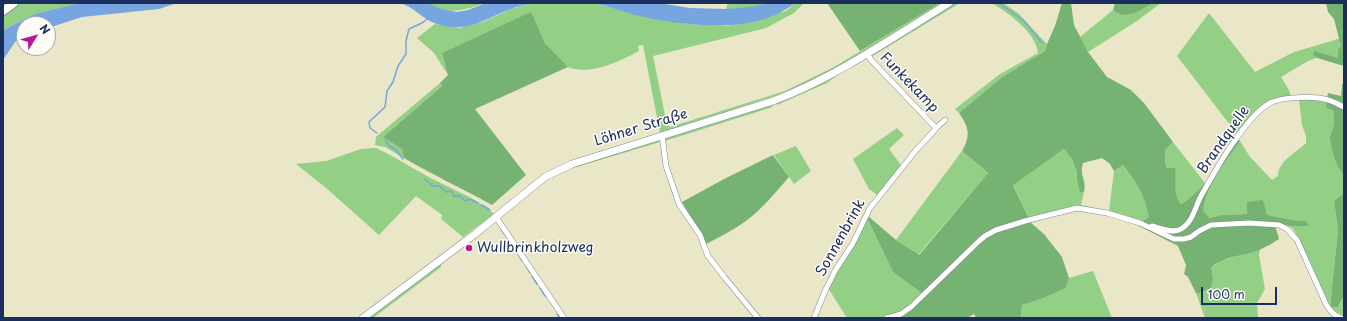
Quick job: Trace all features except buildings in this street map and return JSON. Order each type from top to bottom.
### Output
[{"type":"main road","points":[[3,12],[14,3]]},
{"type":"main road","name":"Löhner Straße","points":[[363,318],[496,217],[540,181],[558,170],[577,162],[786,96],[837,71],[867,54],[949,3]]},
{"type":"street","name":"Funkekamp","points":[[867,54],[936,128]]},
{"type":"street","name":"Brandquelle","points":[[1147,225],[1176,231],[1184,227],[1189,222],[1197,203],[1227,152],[1258,111],[1271,103],[1284,100],[1311,98],[1325,99],[1344,107]]},
{"type":"street","name":"Sonnenbrink","points":[[814,318],[825,291],[853,243],[870,208],[936,128],[945,120]]},
{"type":"street","points":[[662,135],[666,166],[679,204],[700,235],[708,256],[758,318]]},
{"type":"street","points":[[887,318],[906,311],[985,236],[996,230],[1025,221],[1077,208],[1107,213],[1147,225],[1174,239],[1191,237],[1199,230],[1211,225],[1249,223],[1279,225],[1287,229],[1297,240],[1326,304],[1331,312],[1337,317],[1341,318]]},
{"type":"street","points":[[496,217],[564,318]]},
{"type":"green space","points":[[19,3],[79,3],[31,16],[16,16],[16,24],[3,30],[3,15]]},
{"type":"green space","points":[[428,3],[485,3],[463,10],[449,11],[435,7]]},
{"type":"green space","points":[[532,3],[594,3],[635,14],[686,24],[728,26],[786,11],[795,3],[804,3],[794,13],[766,28],[653,56],[667,125],[670,127],[785,91],[834,67],[940,3],[944,3],[835,69],[793,90],[660,133],[643,45],[638,46],[639,51],[623,59],[595,69],[586,70],[568,67],[545,43],[531,13],[442,53],[448,75],[434,53],[417,38],[435,24],[459,28],[483,22],[511,9]]},
{"type":"green space","points":[[728,3],[770,3],[750,8],[726,9]]},
{"type":"green space","points":[[827,3],[940,3],[860,51]]},
{"type":"green space","points":[[953,3],[960,3],[871,57],[872,54]]},
{"type":"green space","points":[[992,3],[1003,3],[1018,13],[1047,44],[1045,51],[1002,77],[959,113],[955,109],[1000,74],[1038,53],[1036,45],[1027,31],[1006,12]]},
{"type":"green space","points":[[1062,3],[1071,3],[1074,25],[1088,52],[1107,77],[1131,90],[1144,103],[1173,142],[1165,150],[1165,162],[1167,168],[1175,168],[1176,191],[1178,200],[1181,204],[1198,191],[1205,183],[1235,137],[1240,141],[1212,184],[1203,211],[1210,218],[1222,215],[1247,214],[1247,202],[1263,200],[1267,215],[1298,221],[1307,221],[1309,226],[1289,226],[1274,222],[1279,239],[1259,250],[1221,261],[1216,264],[1211,268],[1213,283],[1211,288],[1200,293],[1196,293],[1188,277],[1184,274],[1186,265],[1178,246],[1141,227],[1143,221],[1149,217],[1145,201],[1140,189],[1123,165],[1114,171],[1110,164],[1102,158],[1083,163],[1082,171],[1085,188],[1084,192],[1080,193],[1077,172],[1072,159],[1064,149],[1013,185],[1031,223],[1044,234],[1062,257],[1069,278],[1066,288],[1041,299],[1022,305],[1021,318],[976,318],[974,314],[967,318],[895,318],[902,316],[926,296],[893,272],[867,218],[868,216],[896,240],[919,255],[988,173],[962,151],[967,141],[968,132],[967,127],[959,113],[1002,77],[1045,51]]},
{"type":"green space","points":[[1115,3],[1153,3],[1144,9],[1123,15],[1113,10]]},
{"type":"green space","points":[[1153,3],[1161,3],[1137,21],[1088,52],[1080,37],[1113,10],[1115,12],[1139,11]]},
{"type":"green space","points":[[1326,3],[1344,3],[1344,66],[1317,58],[1313,55],[1314,51],[1338,58],[1338,50],[1341,46],[1334,19],[1328,12]]},
{"type":"green space","points":[[531,12],[545,43],[568,67],[475,109],[526,175],[492,205],[404,158],[402,149],[383,137],[442,86],[440,83],[448,75],[442,53]]},
{"type":"green space","points":[[1209,13],[1255,72],[1294,52],[1340,38],[1341,46],[1338,59],[1318,52],[1313,55],[1317,58],[1308,61],[1281,77],[1289,90],[1291,97],[1270,101],[1237,134],[1177,56]]},
{"type":"green space","points":[[865,58],[827,83],[777,105],[777,102]]},
{"type":"green space","points":[[440,83],[442,86],[383,137],[402,149],[404,158],[385,147],[375,145],[376,137]]},
{"type":"green space","points":[[1344,83],[1344,175],[1336,163],[1330,142],[1334,112],[1326,107],[1328,93],[1341,96],[1342,84]]},
{"type":"green space","points":[[1299,99],[1327,101],[1330,110],[1334,112],[1330,142],[1336,163],[1344,175],[1344,193],[1334,201],[1338,230],[1330,307],[1296,234],[1289,226],[1309,226],[1307,221],[1298,221],[1266,215],[1263,200],[1248,214],[1222,215],[1210,218],[1202,211],[1207,193],[1240,141],[1250,157],[1272,180],[1278,176],[1284,162],[1306,143]]},
{"type":"green space","points":[[771,105],[773,107],[665,141],[668,136]]},
{"type":"green space","points":[[897,128],[904,135],[889,149],[901,165],[877,195],[869,189],[853,159]]},
{"type":"green space","points":[[657,140],[660,142],[577,167],[577,165]]},
{"type":"green space","points":[[1173,142],[1205,183],[1192,197],[1181,204],[1176,198],[1175,186],[1165,162],[1165,150]]},
{"type":"green space","points":[[796,146],[811,171],[794,184],[774,155]]},
{"type":"green space","points":[[376,148],[480,203],[494,214],[463,237],[441,219],[442,215],[416,196],[379,235],[325,187],[296,164],[326,161],[361,149]]},
{"type":"green space","points":[[1064,149],[1072,159],[1077,172],[1080,193],[1084,192],[1081,205],[1109,211],[1114,171],[1123,165],[1141,189],[1146,199],[1150,217],[1143,221],[1141,227],[1106,215],[1078,211],[1057,214],[1031,223],[1013,184]]},
{"type":"green space","points":[[962,151],[988,173],[918,255],[896,240]]},
{"type":"green space","points":[[773,155],[789,177],[769,200],[746,221],[706,244],[682,202]]},
{"type":"green space","points":[[1344,193],[1344,296],[1338,307],[1330,307],[1338,230],[1334,201]]},
{"type":"green space","points":[[867,218],[893,272],[927,296],[902,316],[895,318],[847,318],[828,288]]},
{"type":"green space","points":[[1260,249],[1259,255],[1265,289],[1257,303],[1258,318],[1205,318],[1196,293],[1200,293],[1211,288],[1213,278],[1211,268],[1221,261]]},
{"type":"green space","points":[[441,264],[441,267],[373,318],[367,318]]},
{"type":"green space","points":[[1093,271],[1112,318],[1021,318],[1022,305],[1041,299],[1066,288],[1069,278]]},
{"type":"green space","points":[[1344,296],[1344,316],[1330,307],[1340,305]]},
{"type":"water","points":[[79,3],[177,3],[159,9],[82,17],[56,25],[56,16],[31,16]]},
{"type":"water","points":[[399,3],[428,3],[441,9],[457,12],[468,10],[486,3],[532,3],[514,8],[476,24],[448,27],[432,22],[409,7]]},
{"type":"water","points":[[594,3],[659,3],[690,8],[726,9],[750,7],[770,3],[795,3],[778,13],[759,20],[718,26],[696,25],[654,19]]},
{"type":"water","points":[[16,24],[16,41],[3,60],[3,30]]},
{"type":"waterway","points":[[999,3],[1024,21],[1042,43]]},
{"type":"waterway","points":[[377,133],[370,128],[369,122],[385,107],[387,91],[393,82],[398,66],[406,54],[406,41],[409,29],[427,19]]},
{"type":"waterway","points":[[386,140],[389,146],[395,149],[403,159]]},
{"type":"waterway","points":[[425,179],[433,186],[440,186],[446,192],[451,191],[454,196],[460,196],[465,201],[470,199],[478,203]]},
{"type":"waterway","points":[[482,205],[490,210]]},
{"type":"waterway","points":[[501,229],[505,235]]},
{"type":"waterway","points":[[509,241],[514,249]]},
{"type":"waterway","points":[[518,254],[522,261]]},
{"type":"waterway","points":[[526,266],[530,273]]},
{"type":"waterway","points":[[532,276],[537,284]]},
{"type":"waterway","points":[[540,288],[545,296]]},
{"type":"waterway","points":[[557,314],[560,318]]},
{"type":"place","name":"Wullbrinkholzweg","points":[[469,248]]}]
